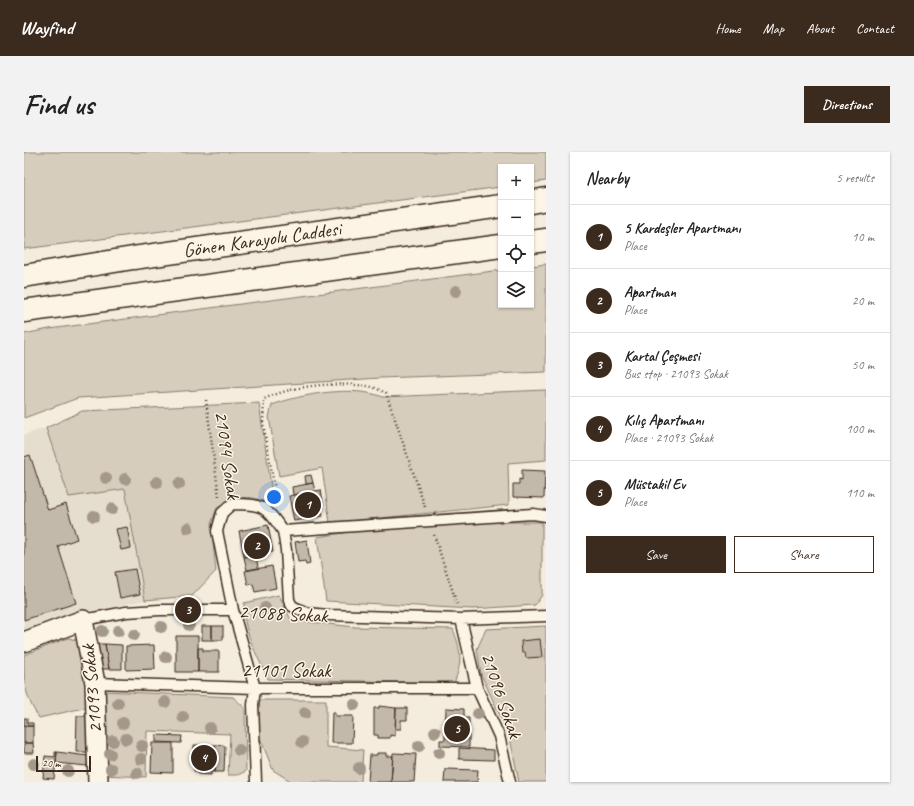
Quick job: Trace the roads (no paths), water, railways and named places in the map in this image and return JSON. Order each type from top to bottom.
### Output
[{"type":"highway","points":[[534,202],[546,200]]},
{"type":"highway","name":"Gönen Karayolu Caddesi","points":[[24,276],[133,258],[498,206]]},
{"type":"highway","points":[[534,242],[546,240]]},
{"type":"highway","name":"Gönen Karayolu Caddesi","points":[[24,311],[498,246]]},
{"type":"street","name":"21088 Sokak","points":[[24,642],[84,620]]},
{"type":"street","name":"21093 Sokak","points":[[84,620],[95,683],[98,782]]},
{"type":"lane","points":[[256,782],[253,706],[255,688],[233,610],[217,531],[222,513],[232,504],[260,506],[269,512],[283,531],[533,514],[546,516]]},
{"type":"lane","name":"21088 Sokak","points":[[283,531],[286,550],[289,600],[292,606],[306,613],[362,617],[461,619],[546,616]]},
{"type":"lane","name":"21088 Sokak","points":[[84,620],[126,612],[160,610],[233,610]]},
{"type":"lane","name":"21096 Sokak","points":[[461,619],[477,688],[499,736],[510,782]]},
{"type":"lane","name":"21101 Sokak","points":[[95,683],[255,688],[477,688]]},
{"type":"place","name":"5 Kardeşler Apartmanı","points":[[308,505]]},
{"type":"place","name":"Apartman","points":[[257,546]]},
{"type":"place","name":"Kartal Çeşmesi","points":[[188,610]]},
{"type":"place","name":"Müstakil Ev","points":[[457,729]]},
{"type":"place","name":"Kılıç Apartmanı","points":[[204,758]]}]
